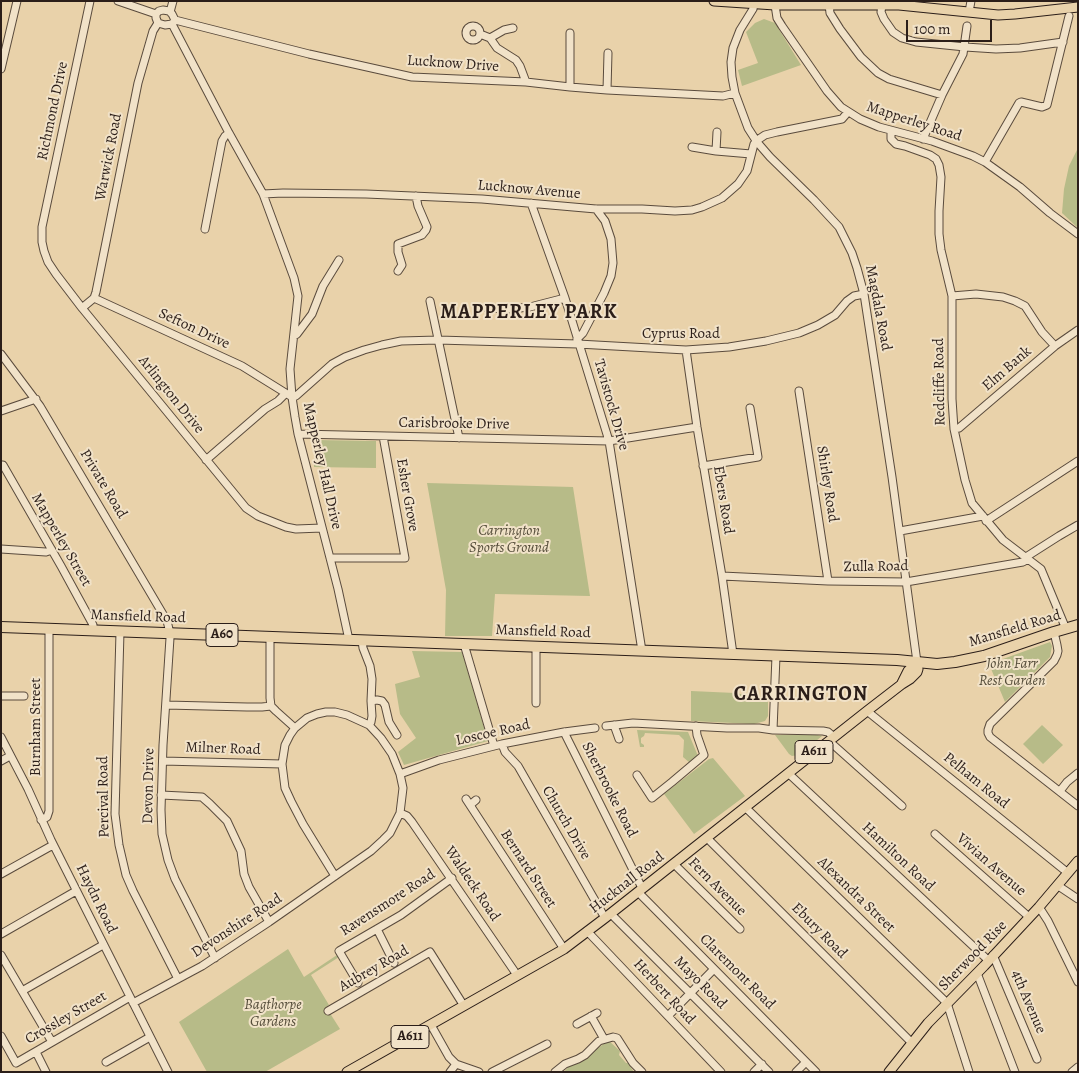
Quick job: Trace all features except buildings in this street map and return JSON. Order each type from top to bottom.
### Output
[{"type":"highway","name":"Mansfield Road","points":[[1,627],[897,660],[917,667],[984,656],[1078,625]]},
{"type":"main road","points":[[714,1],[754,4],[917,6],[998,15],[1078,8]]},
{"type":"main road","name":"Hucknall Road","points":[[347,1072],[564,949],[902,684],[908,671],[917,667]]},
{"type":"main road","name":"Sherwood Rise","points":[[890,1072],[928,1023],[1077,865]]},
{"type":"street","points":[[1,69],[17,1]]},
{"type":"street","name":"Richmond Drive","points":[[42,228],[90,1]]},
{"type":"street","points":[[118,1],[156,14]]},
{"type":"street","points":[[170,12],[173,1]]},
{"type":"street","points":[[969,12],[971,1]]},
{"type":"street","name":"Magdala Road","points":[[754,4],[733,48],[731,62],[735,93],[741,113],[756,142],[839,227],[852,253],[864,294],[900,531],[917,667]]},
{"type":"street","name":"Mapperley Road","points":[[775,4],[782,26],[827,91],[841,107],[868,123],[949,147],[985,162],[1020,187],[1078,234]]},
{"type":"street","points":[[829,4],[830,13],[840,28],[861,57],[878,73],[889,80],[942,95]]},
{"type":"street","points":[[882,5],[881,12],[889,27],[898,36],[916,42],[964,47],[1013,49],[1063,42]]},
{"type":"street","points":[[156,14],[163,10],[170,12],[174,17],[173,22]]},
{"type":"street","points":[[156,14],[158,23]]},
{"type":"street","points":[[985,162],[1019,103],[1042,107],[1047,105],[1069,16]]},
{"type":"street","name":"Lucknow Drive","points":[[158,23],[165,25],[173,22],[412,77],[526,82],[607,90],[723,96],[735,93]]},
{"type":"street","name":"Mapperley Hall Drive","points":[[173,22],[229,133],[263,194],[294,278],[298,296],[289,396],[349,640]]},
{"type":"street","name":"Warwick Road","points":[[94,298],[138,83],[153,31],[158,23]]},
{"type":"street","points":[[923,139],[942,95],[964,54],[967,26]]},
{"type":"street","points":[[490,38],[504,30],[513,28]]},
{"type":"street","points":[[570,33],[570,87]]},
{"type":"street","points":[[480,34],[490,38],[497,48],[516,60],[526,82]]},
{"type":"street","points":[[607,90],[608,53]]},
{"type":"street","points":[[756,142],[771,134],[842,119],[848,112]]},
{"type":"street","name":"Redcliffe Road","points":[[891,131],[891,139],[896,144],[930,155],[936,159],[939,165],[941,177],[939,234],[952,296],[952,399],[954,429],[961,466],[972,503],[1003,540],[1039,566],[1066,629]]},
{"type":"street","points":[[716,151],[717,132]]},
{"type":"street","points":[[205,229],[222,141],[229,133]]},
{"type":"street","name":"Lucknow Avenue","points":[[263,194],[416,196],[596,209],[692,210],[722,198],[738,184],[747,171],[756,142]]},
{"type":"street","points":[[692,147],[751,154]]},
{"type":"street","points":[[398,271],[402,265],[398,244],[422,235],[427,227],[416,196]]},
{"type":"street","name":"Tavistock Drive","points":[[531,203],[565,298],[609,441],[642,651]]},
{"type":"street","points":[[578,342],[604,293],[611,276],[613,262],[611,239],[605,221],[596,209]]},
{"type":"street","name":"Arlington Drive","points":[[42,228],[44,251],[48,262],[56,274],[246,508],[258,516],[286,527],[296,529],[322,528]]},
{"type":"street","points":[[294,336],[298,334],[312,314],[323,286],[339,260]]},
{"type":"street","name":"Cyprus Road","points":[[206,460],[265,409],[289,396],[296,396],[332,364],[373,347],[400,341],[438,340],[578,342],[686,350],[729,347],[799,333],[835,315],[854,296],[864,294]]},
{"type":"street","points":[[952,296],[976,294],[1015,300],[1025,306],[1042,332],[1055,346]]},
{"type":"street","points":[[82,308],[94,298]]},
{"type":"street","name":"Sefton Drive","points":[[94,298],[242,366],[289,396]]},
{"type":"street","points":[[487,308],[509,309],[530,307],[565,298]]},
{"type":"street","points":[[430,301],[459,438]]},
{"type":"street","name":"Elm Bank","points":[[954,429],[959,428],[1055,346],[1078,330]]},
{"type":"street","name":"Ebers Road","points":[[686,350],[733,654]]},
{"type":"street","name":"Private Road","points":[[1,354],[36,399],[156,601],[167,621],[170,634]]},
{"type":"street","name":"Shirley Road","points":[[799,391],[828,582]]},
{"type":"street","points":[[1,411],[36,399]]},
{"type":"street","points":[[703,466],[758,457],[750,408]]},
{"type":"street","name":"Carisbrooke Drive","points":[[298,434],[609,441],[697,427]]},
{"type":"street","name":"Esher Grove","points":[[330,558],[405,558],[383,436]]},
{"type":"street","points":[[900,531],[985,518],[1078,461]]},
{"type":"street","name":"Mapperley Street","points":[[1,464],[52,550],[91,621],[93,631]]},
{"type":"street","name":"Zulla Road","points":[[722,576],[828,582],[906,582],[1023,562],[1059,536],[1078,526]]},
{"type":"street","points":[[1,549],[46,552],[52,550]]},
{"type":"street","name":"Burnham Street","points":[[41,820],[47,817],[49,811],[49,629]]},
{"type":"street","name":"Percival Road","points":[[120,632],[115,814],[119,845],[129,883],[178,979]]},
{"type":"street","points":[[1054,632],[1058,651],[1054,661],[990,724],[988,733],[990,737],[1078,806]]},
{"type":"street","name":"Devon Drive","points":[[170,634],[161,794],[162,834],[175,879],[215,958]]},
{"type":"street","points":[[270,637],[271,706],[295,728]]},
{"type":"street","points":[[362,640],[372,679],[372,722],[369,725]]},
{"type":"street","points":[[464,644],[494,746]]},
{"type":"street","points":[[536,647],[536,703]]},
{"type":"street","points":[[773,730],[776,656]]},
{"type":"street","points":[[1,696],[24,696]]},
{"type":"street","points":[[371,701],[382,701],[388,723],[397,735]]},
{"type":"street","points":[[166,705],[247,708],[271,706]]},
{"type":"street","name":"Pelham Road","points":[[867,711],[1068,874]]},
{"type":"street","points":[[335,876],[303,824],[285,788],[282,764],[285,745],[295,728],[306,718],[326,712],[347,714],[369,725],[392,754],[400,774],[402,788],[400,814]]},
{"type":"street","points":[[606,726],[652,724],[828,732],[831,739],[902,806]]},
{"type":"street","points":[[614,725],[619,739]]},
{"type":"street","points":[[638,775],[652,798],[704,755],[696,726]]},
{"type":"street","name":"Loscoe Road","points":[[400,774],[439,760],[502,744],[595,728]]},
{"type":"street","name":"Sherbrooke Road","points":[[564,732],[640,890]]},
{"type":"street","name":"Haydn Road","points":[[1,737],[28,789],[53,845],[168,1072]]},
{"type":"street","name":"Church Drive","points":[[502,744],[505,752],[518,766],[608,916]]},
{"type":"street","points":[[1,761],[10,756]]},
{"type":"street","name":"Milner Road","points":[[163,761],[282,764]]},
{"type":"street","name":"Hamilton Road","points":[[788,773],[991,958]]},
{"type":"street","points":[[1060,791],[1078,773]]},
{"type":"street","points":[[161,794],[202,797],[227,821],[241,851],[244,874],[268,922]]},
{"type":"street","name":"Bernard Street","points":[[471,801],[564,949]]},
{"type":"street","name":"Alexandra Street","points":[[745,807],[947,1003]]},
{"type":"street","name":"Devonshire Road","points":[[132,1000],[178,979],[215,958],[335,876],[371,851],[383,840],[400,814]]},
{"type":"street","name":"Waldeck Road","points":[[400,814],[407,816],[412,822],[517,975]]},
{"type":"street","name":"Vivian Avenue","points":[[935,834],[1029,917]]},
{"type":"street","name":"Ebury Road","points":[[707,838],[912,1043]]},
{"type":"street","points":[[1,874],[53,845]]},
{"type":"street","name":"Fern Avenue","points":[[674,864],[740,929]]},
{"type":"street","name":"Ravensmore Road","points":[[358,983],[339,951],[377,929],[452,878]]},
{"type":"street","points":[[1057,885],[1078,899]]},
{"type":"street","name":"Claremont Road","points":[[640,890],[714,969],[816,1072]]},
{"type":"street","points":[[1,934],[76,891]]},
{"type":"street","points":[[1038,907],[1075,969],[1078,982]]},
{"type":"street","name":"Mayo Road","points":[[608,916],[690,993],[769,1072]]},
{"type":"street","points":[[377,929],[394,963]]},
{"type":"street","name":"Herbert Road","points":[[587,931],[721,1072]]},
{"type":"street","points":[[22,991],[103,945]]},
{"type":"street","name":"Aubrey Road","points":[[328,1011],[430,952],[464,1006]]},
{"type":"street","points":[[1,955],[52,1042]]},
{"type":"street","name":"4th Avenue","points":[[991,958],[1037,1059]]},
{"type":"street","points":[[668,1016],[714,969]]},
{"type":"street","points":[[977,973],[1015,1072]]},
{"type":"street","name":"Crossley Street","points":[[1,1036],[16,1063],[132,1000]]},
{"type":"street","points":[[947,1003],[969,1072]]},
{"type":"street","points":[[577,1024],[594,1014],[604,1039]]},
{"type":"street","points":[[430,1025],[448,1056],[456,1064],[479,1072]]},
{"type":"street","points":[[106,1062],[150,1037]]},
{"type":"street","points":[[555,1072],[565,1064],[585,1055],[604,1039],[613,1037],[616,1038],[642,1072]]},
{"type":"street","points":[[492,1072],[547,1044]]},
{"type":"street","points":[[36,1052],[46,1072]]},
{"type":"street","points":[[796,1072],[806,1062]]},
{"type":"street","points":[[450,1072],[456,1064]]},
{"type":"street","points":[[754,1072],[762,1064]]},
{"type":"street","points":[[1072,1072],[1078,1067]]},
{"type":"green space","points":[[764,19],[775,23],[801,65],[742,86],[738,70],[758,63],[746,32],[755,23]]},
{"type":"green space","points":[[1078,148],[1078,228],[1062,213],[1064,189],[1069,166]]},
{"type":"green space","points":[[315,440],[376,441],[376,468],[314,467]]},
{"type":"green space","name":"Carrington Sports Ground","points":[[427,483],[573,487],[590,596],[495,594],[492,636],[445,636],[446,590]]},
{"type":"green space","name":"John Farr Rest Garden","points":[[1050,642],[1052,646],[1050,657],[1005,702],[989,664]]},
{"type":"green space","points":[[412,651],[462,652],[488,741],[404,765],[398,752],[416,738],[400,714],[395,684],[420,677]]},
{"type":"green space","points":[[691,691],[735,693],[764,697],[768,702],[768,716],[765,721],[754,724],[691,721]]},
{"type":"green space","points":[[1042,725],[1063,745],[1043,764],[1023,744]]},
{"type":"green space","points":[[637,730],[688,732],[698,756],[690,763],[683,757],[684,740],[679,735],[645,733],[641,738],[641,743],[644,747],[640,747]]},
{"type":"green space","points":[[775,735],[822,736],[799,755],[792,756]]},
{"type":"green space","points":[[713,758],[745,796],[694,834],[664,794],[709,759]]},
{"type":"green space","name":"Bagthorpe Gardens","points":[[288,949],[304,977],[337,955],[339,957],[311,975],[329,1005],[326,1007],[340,1029],[265,1072],[207,1072],[179,1022]]},
{"type":"green space","points":[[606,1041],[609,1041],[620,1051],[619,1055],[626,1063],[631,1063],[629,1065],[634,1072],[564,1072],[569,1066],[582,1061],[590,1052]]},
{"type":"district","name":"MAPPERLEY PARK","points":[[529,313]]},
{"type":"district","name":"CARRINGTON","points":[[801,695]]}]
